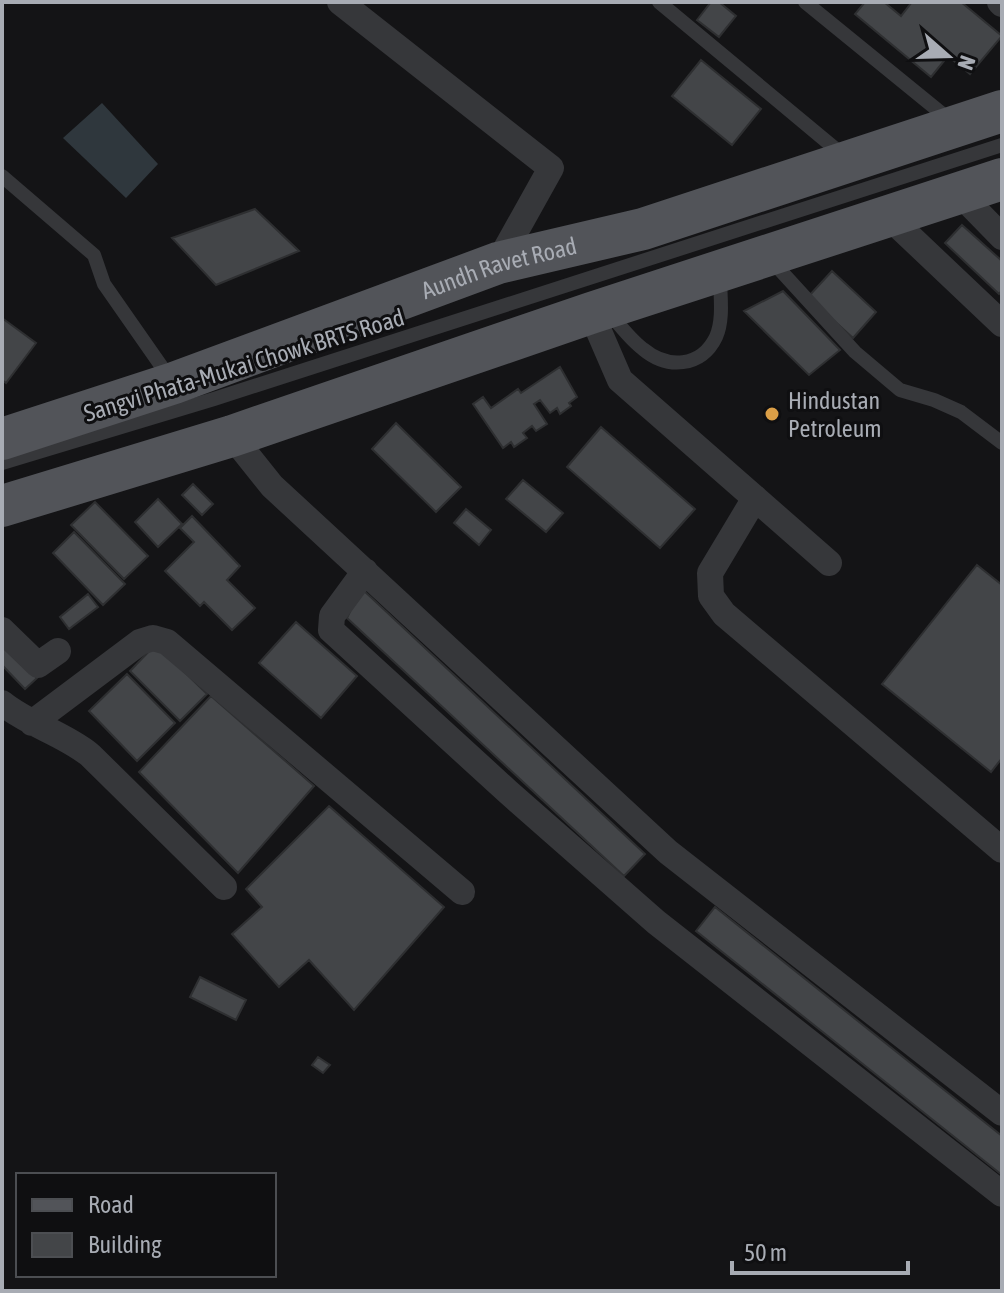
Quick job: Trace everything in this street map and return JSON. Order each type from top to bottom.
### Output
[{"type":"main road","name":"Aundh Ravet Road","points":[[2,439],[174,383],[498,263],[643,229],[1002,111]]},
{"type":"main road","points":[[2,506],[232,436],[1002,179]]},
{"type":"street","points":[[340,2],[551,168],[498,263]]},
{"type":"street","points":[[959,193],[1002,237]]},
{"type":"street","points":[[888,216],[1002,324]]},
{"type":"street","points":[[599,311],[620,380],[829,563]]},
{"type":"street","points":[[232,436],[272,486],[668,852],[1002,1113]]},
{"type":"street","points":[[755,498],[710,573],[711,596],[724,614],[1002,850]]},
{"type":"street","points":[[365,571],[332,616],[331,630],[656,922],[1002,1194]]},
{"type":"street","points":[[2,630],[38,665],[58,651]]},
{"type":"street","points":[[32,723],[140,642],[153,638],[167,642],[462,892]]},
{"type":"street","points":[[2,703],[32,723],[75,743],[90,755],[224,887]]},
{"type":"lane","points":[[659,2],[850,161]]},
{"type":"lane","points":[[805,2],[957,126]]},
{"type":"lane","name":"Sangvi Phata-Mukai Chowk BRTS Road","points":[[2,463],[214,399],[1002,145]]},
{"type":"lane","points":[[2,176],[94,255],[104,284],[174,383]]},
{"type":"lane","points":[[767,256],[855,352],[900,390],[961,412],[1002,443]]},
{"type":"lane","points":[[599,311],[645,351],[665,360],[688,363],[700,357],[715,338],[720,321],[720,271]]},
{"type":"shaded area","points":[[102,103],[158,164],[126,198],[63,138]]},
{"type":"building","points":[[711,2],[719,2],[736,16],[719,37],[697,20]]},
{"type":"building","points":[[865,2],[884,2],[901,16],[912,2],[961,2],[1002,36],[970,74],[948,56],[931,77],[855,14]]},
{"type":"building","points":[[701,60],[761,109],[732,145],[672,96]]},
{"type":"building","points":[[255,209],[299,251],[216,285],[172,238]]},
{"type":"building","points":[[962,225],[1002,261],[1002,290],[999,294],[945,243]]},
{"type":"building","points":[[832,271],[876,312],[853,338],[808,297]]},
{"type":"building","points":[[783,291],[840,350],[809,375],[744,311]]},
{"type":"building","points":[[2,318],[36,343],[6,383],[2,380]]},
{"type":"building","points":[[560,367],[577,397],[569,403],[571,406],[560,414],[557,408],[550,413],[540,400],[534,404],[547,424],[536,431],[532,426],[523,433],[527,438],[514,447],[511,442],[503,448],[473,404],[483,397],[491,408],[518,389],[521,393]]},
{"type":"building","points":[[396,423],[461,487],[436,512],[372,449]]},
{"type":"building","points":[[601,427],[695,509],[660,548],[567,467]]},
{"type":"building","points":[[523,480],[563,513],[546,532],[506,499]]},
{"type":"building","points":[[193,484],[213,504],[202,515],[182,495]]},
{"type":"building","points":[[158,499],[182,524],[158,547],[135,522]]},
{"type":"building","points":[[95,502],[148,556],[124,579],[71,525]]},
{"type":"building","points":[[466,509],[491,530],[479,545],[454,523]]},
{"type":"building","points":[[192,516],[240,566],[227,580],[255,608],[232,630],[204,602],[200,606],[165,571],[194,542],[180,528]]},
{"type":"building","points":[[74,532],[125,584],[103,605],[53,553]]},
{"type":"building","points":[[977,565],[1002,585],[1002,758],[991,772],[882,684]]},
{"type":"building","points":[[361,588],[645,854],[624,876],[347,618]]},
{"type":"building","points":[[88,594],[98,607],[69,629],[60,617]]},
{"type":"building","points":[[296,622],[357,676],[321,718],[259,663]]},
{"type":"building","points":[[2,640],[37,678],[25,689],[2,665]]},
{"type":"building","points":[[156,644],[207,694],[180,721],[130,671]]},
{"type":"building","points":[[127,674],[175,723],[137,761],[89,711]]},
{"type":"building","points":[[211,696],[314,786],[238,873],[139,772]]},
{"type":"building","points":[[329,806],[444,907],[354,1010],[309,960],[279,987],[232,934],[262,907],[246,889]]},
{"type":"building","points":[[715,907],[1002,1136],[1002,1175],[696,931]]},
{"type":"building","points":[[200,977],[246,1000],[236,1020],[190,997]]},
{"type":"building","points":[[318,1057],[330,1065],[323,1073],[312,1065]]},
{"type":"place","name":"Hindustan Petroleum","points":[[772,414]]}]
